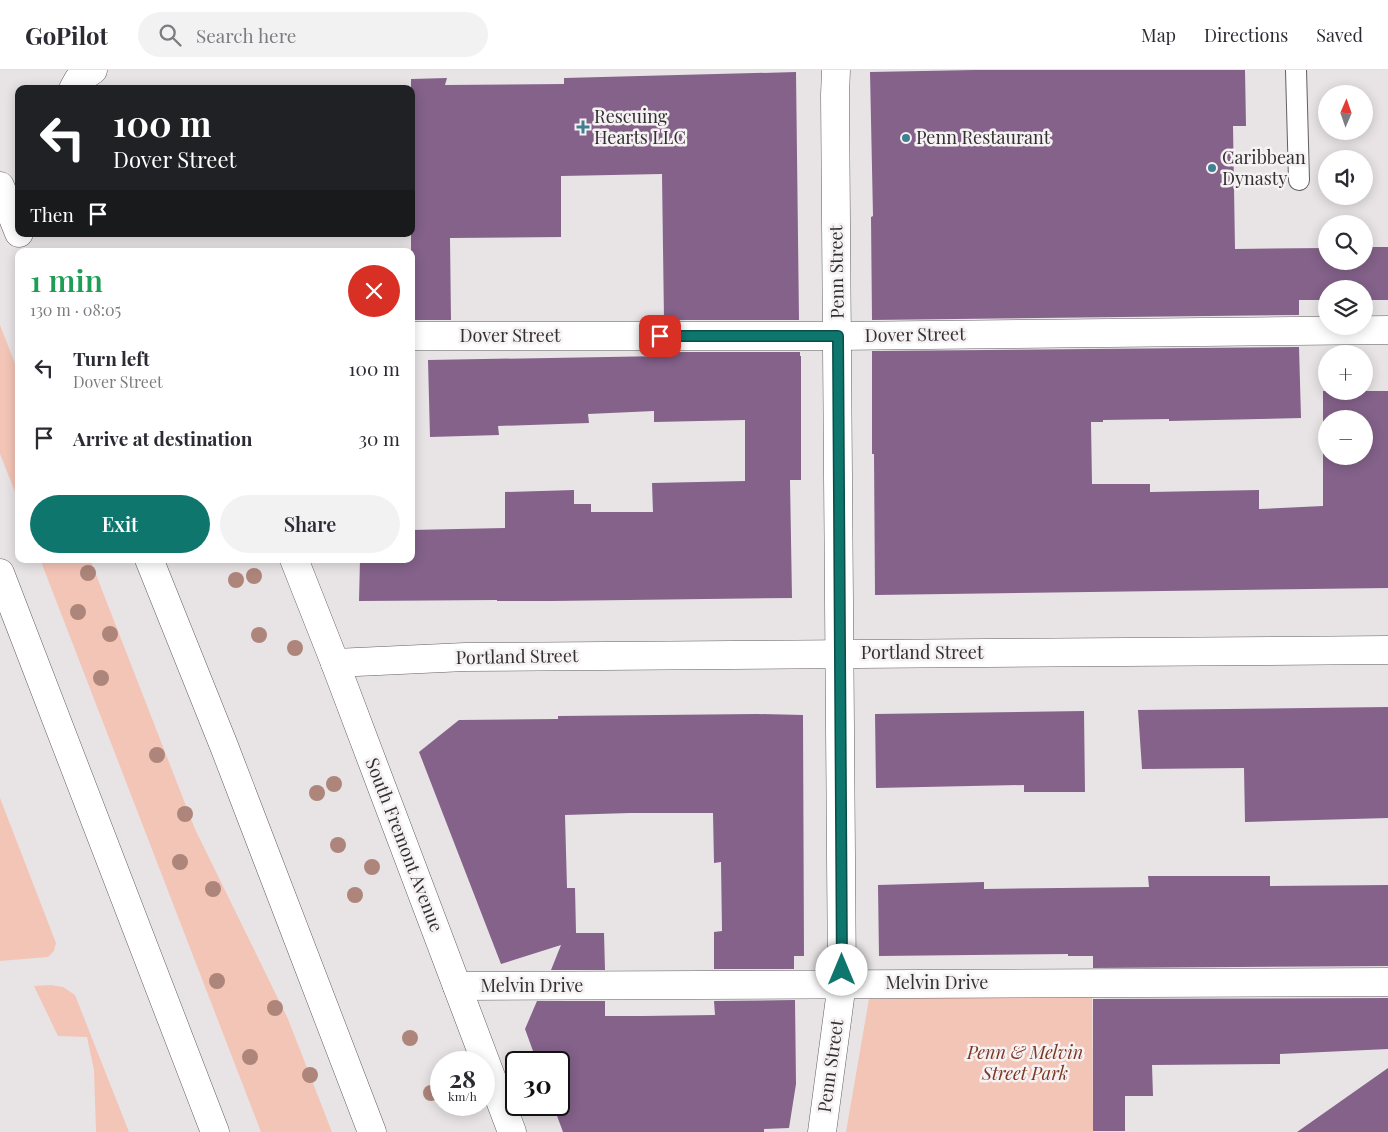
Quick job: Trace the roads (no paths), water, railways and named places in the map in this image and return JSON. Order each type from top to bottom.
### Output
[{"type":"street","points":[[75,85],[78,80],[93,70]]},
{"type":"street","name":"Penn Street","points":[[822,1132],[842,983],[836,70]]},
{"type":"street","points":[[0,186],[15,224]]},
{"type":"street","name":"Dover Street","points":[[415,336],[838,336],[1388,330]]},
{"type":"street","points":[[151,563],[227,755],[372,1132]]},
{"type":"street","name":"South Fremont Avenue","points":[[296,563],[512,1132]]},
{"type":"street","points":[[0,573],[215,1132]]},
{"type":"street","name":"Portland Street","points":[[335,663],[465,657],[1388,650]]},
{"type":"street","name":"Melvin Drive","points":[[457,986],[1388,982]]},
{"type":"lane","points":[[1296,70],[1299,180]]},
{"type":"place","name":"Rescuing Hearts LLC","points":[[583,127]]},
{"type":"place","name":"Penn Restaurant","points":[[906,138]]},
{"type":"place","name":"Caribbean Dynasty","points":[[1212,168]]},
{"type":"park label","name":"Penn & Melvin Street Park","points":[[1025,1063]]}]
